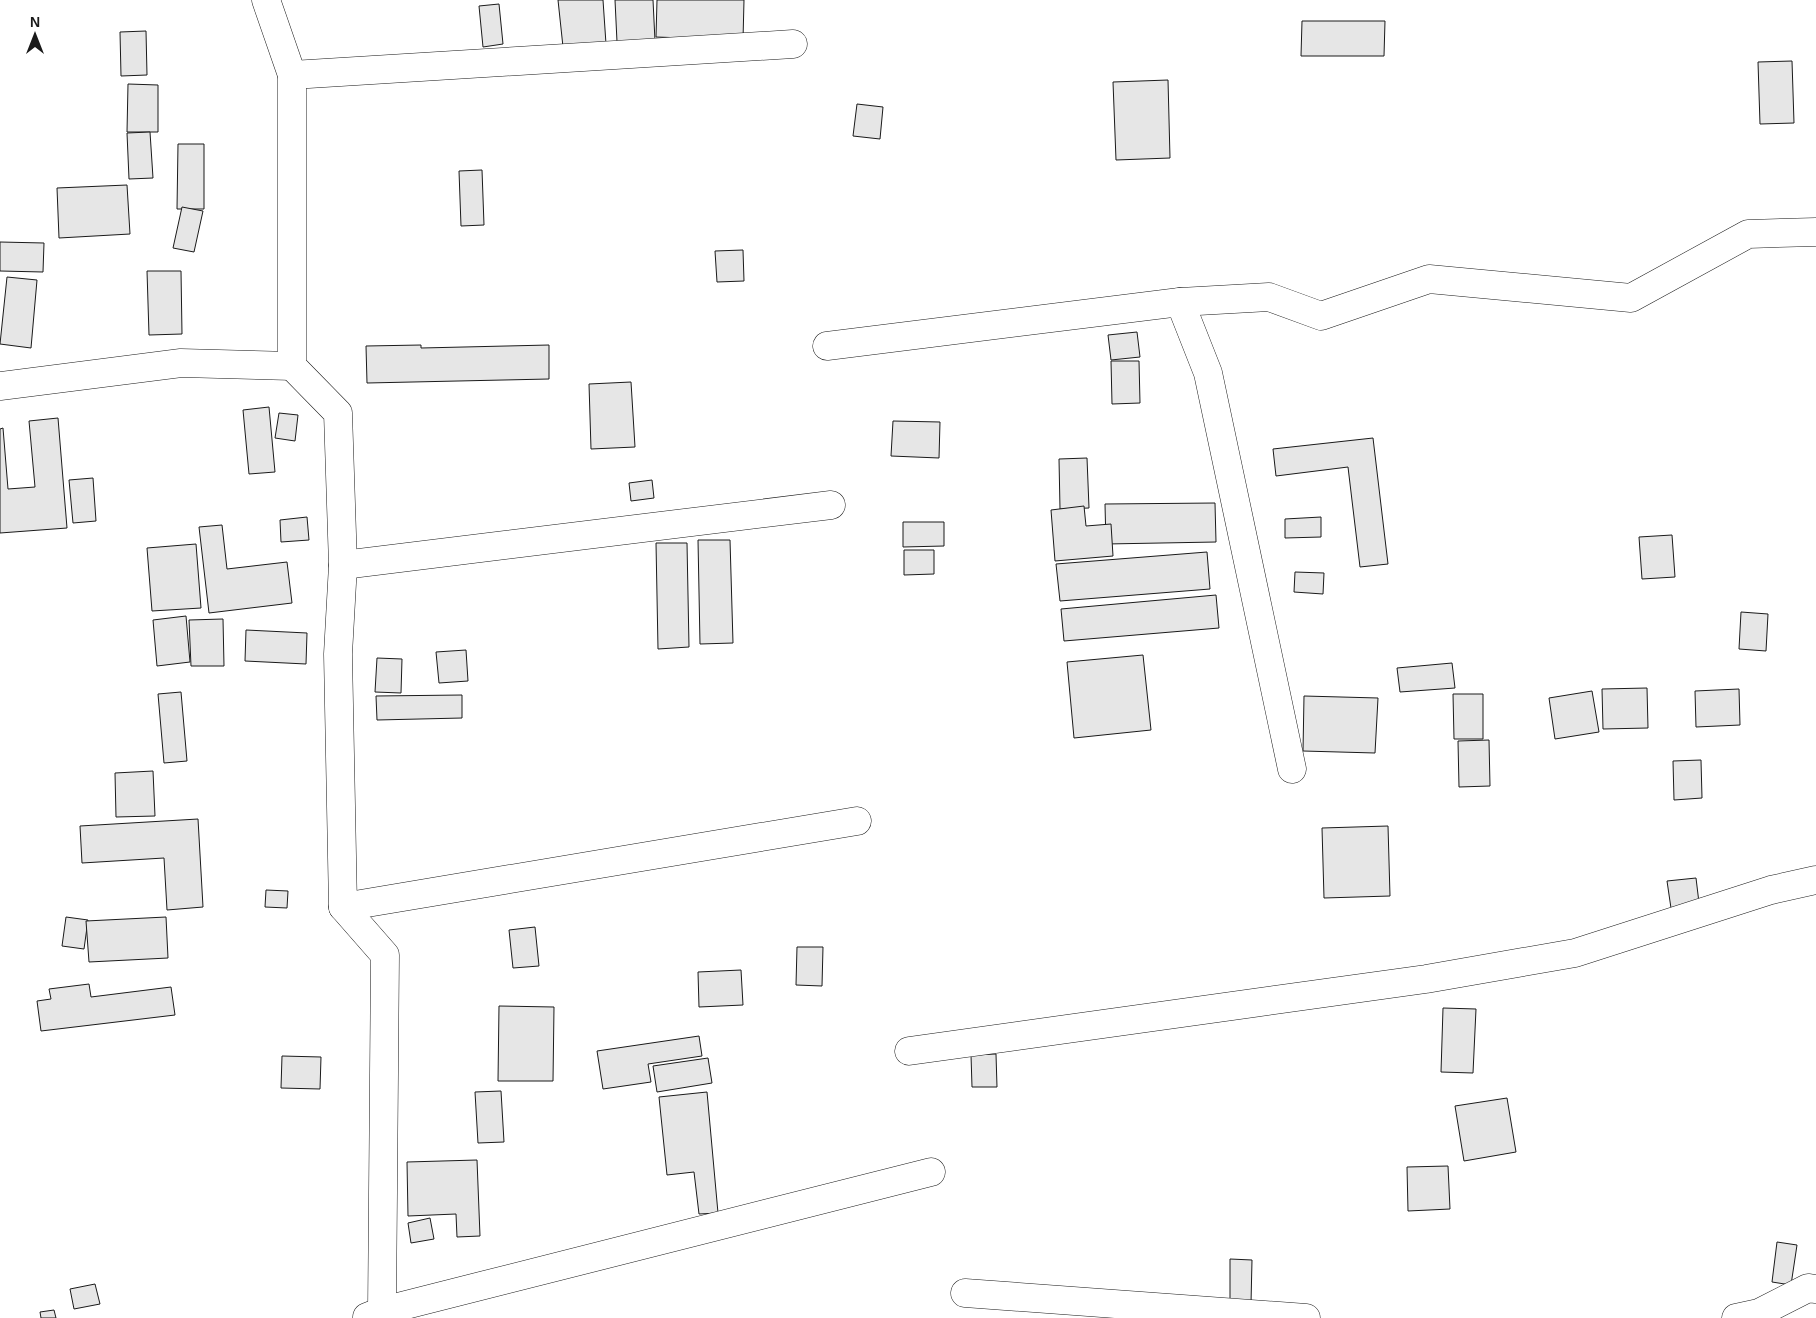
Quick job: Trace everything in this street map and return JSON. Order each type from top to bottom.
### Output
[{"type":"street","points":[[266,0],[292,76],[292,366],[338,414],[343,565],[338,654],[343,907],[386,955],[374,1315],[931,1172]]},
{"type":"street","points":[[292,76],[794,44]]},
{"type":"street","points":[[827,346],[1180,302],[1269,297],[1320,316],[1429,279],[1631,298],[1748,234],[1816,232]]},
{"type":"street","points":[[1180,302],[1208,373],[1292,769]]},
{"type":"street","points":[[0,386],[181,363],[292,366]]},
{"type":"street","points":[[343,565],[831,505]]},
{"type":"street","points":[[343,907],[857,821]]},
{"type":"street","points":[[909,1051],[1426,979],[1575,953],[1771,890],[1816,880]]},
{"type":"street","points":[[1736,1318],[1759,1314],[1808,1288],[1816,1289]]},
{"type":"street","points":[[964,1293],[1306,1318]]},
{"type":"building","points":[[558,0],[603,0],[606,44],[563,47]]},
{"type":"building","points":[[615,0],[653,0],[655,41],[617,42]]},
{"type":"building","points":[[657,0],[744,0],[743,40],[656,37]]},
{"type":"building","points":[[499,4],[503,44],[483,47],[479,6]]},
{"type":"building","points":[[1302,21],[1385,21],[1384,56],[1301,56]]},
{"type":"building","points":[[146,31],[147,75],[121,76],[120,32]]},
{"type":"building","points":[[1792,61],[1794,123],[1760,124],[1758,62]]},
{"type":"building","points":[[1168,80],[1170,158],[1116,160],[1113,82]]},
{"type":"building","points":[[128,84],[158,85],[158,132],[127,132]]},
{"type":"building","points":[[857,104],[883,107],[880,139],[853,136]]},
{"type":"building","points":[[150,132],[153,178],[129,179],[127,133]]},
{"type":"building","points":[[178,144],[204,144],[204,209],[177,209]]},
{"type":"building","points":[[482,170],[484,225],[461,226],[459,171]]},
{"type":"building","points":[[127,185],[130,234],[59,238],[57,188]]},
{"type":"building","points":[[182,207],[203,211],[194,252],[173,248]]},
{"type":"building","points":[[0,242],[44,243],[43,272],[0,271]]},
{"type":"building","points":[[743,250],[744,281],[717,282],[715,251]]},
{"type":"building","points":[[147,271],[181,271],[182,334],[149,335]]},
{"type":"building","points":[[7,277],[37,280],[31,348],[0,344]]},
{"type":"building","points":[[1137,332],[1140,357],[1111,360],[1108,335]]},
{"type":"building","points":[[421,345],[421,348],[549,345],[549,379],[367,383],[366,346]]},
{"type":"building","points":[[1111,361],[1139,361],[1140,403],[1112,404]]},
{"type":"building","points":[[631,382],[635,447],[591,449],[589,384]]},
{"type":"building","points":[[269,407],[275,472],[249,474],[243,410]]},
{"type":"building","points":[[279,413],[298,415],[295,441],[275,438]]},
{"type":"building","points":[[58,418],[67,528],[0,533],[0,429],[3,428],[8,489],[35,487],[29,421]]},
{"type":"building","points":[[893,421],[940,422],[939,458],[891,456]]},
{"type":"building","points":[[1373,438],[1388,564],[1360,567],[1348,467],[1276,476],[1273,449]]},
{"type":"building","points":[[1087,458],[1089,508],[1060,509],[1059,459]]},
{"type":"building","points":[[93,478],[96,521],[73,523],[69,480]]},
{"type":"building","points":[[652,480],[654,498],[631,501],[629,483]]},
{"type":"building","points":[[1215,503],[1216,542],[1106,544],[1105,504]]},
{"type":"building","points":[[1084,506],[1086,526],[1111,524],[1113,556],[1055,561],[1051,510]]},
{"type":"building","points":[[307,517],[309,540],[281,542],[280,520]]},
{"type":"building","points":[[1321,517],[1321,537],[1285,538],[1285,519]]},
{"type":"building","points":[[903,522],[944,522],[944,546],[903,547]]},
{"type":"building","points":[[222,525],[227,569],[287,562],[292,603],[209,613],[199,527]]},
{"type":"building","points":[[1672,535],[1675,577],[1642,579],[1639,537]]},
{"type":"building","points":[[698,540],[730,540],[733,643],[700,644]]},
{"type":"building","points":[[656,543],[687,543],[689,647],[658,649]]},
{"type":"building","points":[[196,544],[201,608],[152,611],[147,548]]},
{"type":"building","points":[[904,550],[934,550],[934,574],[904,575]]},
{"type":"building","points":[[1207,552],[1210,589],[1060,601],[1056,564]]},
{"type":"building","points":[[1295,572],[1324,573],[1323,594],[1294,592]]},
{"type":"building","points":[[1216,595],[1219,628],[1064,641],[1061,609]]},
{"type":"building","points":[[1741,612],[1768,614],[1766,651],[1739,649]]},
{"type":"building","points":[[186,616],[190,662],[157,666],[153,620]]},
{"type":"building","points":[[223,619],[224,666],[191,666],[189,620]]},
{"type":"building","points":[[246,630],[307,633],[306,664],[245,661]]},
{"type":"building","points":[[466,650],[468,681],[439,683],[436,652]]},
{"type":"building","points":[[1143,655],[1151,730],[1074,738],[1067,662]]},
{"type":"building","points":[[377,658],[402,659],[401,693],[375,692]]},
{"type":"building","points":[[1452,663],[1455,688],[1400,692],[1397,668]]},
{"type":"building","points":[[1647,688],[1648,728],[1603,729],[1602,689]]},
{"type":"building","points":[[1739,689],[1740,725],[1696,727],[1695,691]]},
{"type":"building","points":[[1592,691],[1599,732],[1555,739],[1549,698]]},
{"type":"building","points":[[181,692],[187,761],[164,763],[158,694]]},
{"type":"building","points":[[1453,694],[1483,694],[1483,739],[1454,739]]},
{"type":"building","points":[[462,695],[462,718],[377,720],[376,696]]},
{"type":"building","points":[[1304,696],[1378,698],[1375,753],[1303,751]]},
{"type":"building","points":[[1489,740],[1490,786],[1459,787],[1458,741]]},
{"type":"building","points":[[1701,760],[1702,798],[1674,800],[1673,761]]},
{"type":"building","points":[[153,771],[155,816],[116,817],[115,773]]},
{"type":"building","points":[[198,819],[203,907],[167,910],[164,858],[82,863],[80,826]]},
{"type":"building","points":[[1388,826],[1390,896],[1324,898],[1322,828]]},
{"type":"building","points":[[1696,878],[1700,911],[1672,915],[1667,881]]},
{"type":"building","points":[[266,890],[288,891],[287,908],[265,907]]},
{"type":"building","points":[[66,917],[88,920],[84,949],[62,946]]},
{"type":"building","points":[[166,917],[168,958],[89,962],[86,921]]},
{"type":"building","points":[[535,927],[539,966],[513,968],[509,930]]},
{"type":"building","points":[[797,947],[823,947],[822,986],[796,985]]},
{"type":"building","points":[[741,970],[743,1005],[699,1007],[698,972]]},
{"type":"building","points":[[89,984],[91,997],[171,987],[175,1015],[41,1031],[37,1001],[51,999],[49,989]]},
{"type":"building","points":[[499,1006],[554,1007],[553,1081],[498,1081]]},
{"type":"building","points":[[1443,1008],[1476,1009],[1473,1073],[1441,1072]]},
{"type":"building","points":[[699,1036],[702,1056],[648,1064],[651,1082],[603,1089],[597,1051]]},
{"type":"building","points":[[996,1054],[997,1087],[972,1087],[971,1055]]},
{"type":"building","points":[[282,1056],[321,1057],[320,1089],[281,1088]]},
{"type":"building","points":[[708,1058],[712,1083],[657,1092],[653,1066]]},
{"type":"building","points":[[501,1091],[504,1142],[478,1143],[475,1092]]},
{"type":"building","points":[[707,1092],[718,1213],[699,1214],[694,1172],[667,1175],[659,1097]]},
{"type":"building","points":[[1507,1098],[1516,1152],[1464,1161],[1455,1106]]},
{"type":"building","points":[[477,1160],[480,1236],[457,1237],[456,1214],[408,1216],[407,1162]]},
{"type":"building","points":[[1448,1166],[1450,1209],[1408,1211],[1407,1167]]},
{"type":"building","points":[[430,1218],[434,1239],[411,1243],[408,1223]]},
{"type":"building","points":[[1777,1242],[1797,1245],[1791,1285],[1772,1282]]},
{"type":"building","points":[[1230,1259],[1252,1260],[1251,1304],[1230,1304]]},
{"type":"building","points":[[95,1284],[100,1304],[74,1309],[70,1289]]},
{"type":"building","points":[[54,1310],[56,1318],[41,1318],[40,1312]]}]
